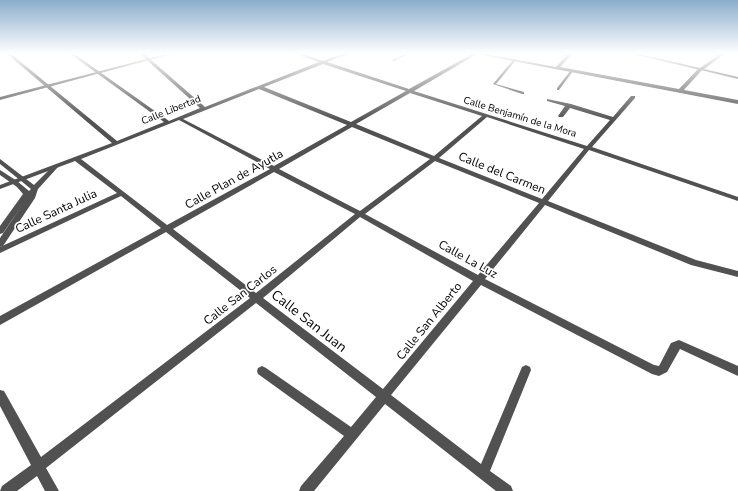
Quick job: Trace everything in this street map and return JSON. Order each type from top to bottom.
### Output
[{"type":"street","points":[[36,76],[116,143]]},
{"type":"street","points":[[0,99],[85,76]]},
{"type":"street","points":[[105,76],[167,122]]},
{"type":"street","points":[[166,76],[203,108]]},
{"type":"street","name":"Calle Libertad","points":[[76,158],[287,76]]},
{"type":"street","name":"Calle Benjamín de la Mora","points":[[364,76],[588,148],[738,199]]},
{"type":"street","name":"Calle Plan de Ayutla","points":[[0,321],[276,168],[435,76]]},
{"type":"street","points":[[599,76],[738,102]]},
{"type":"street","points":[[680,91],[694,76]]},
{"type":"street","name":"Calle del Carmen","points":[[259,87],[694,263],[738,274]]},
{"type":"street","name":"Calle San Alberto","points":[[306,491],[588,148],[633,97]]},
{"type":"street","points":[[549,100],[614,118]]},
{"type":"street","points":[[560,116],[569,106]]},
{"type":"street","name":"Calle San Carlos","points":[[7,491],[256,298],[360,214],[435,158],[485,116]]},
{"type":"street","name":"Calle La Luz","points":[[178,118],[276,168],[479,280],[652,369],[659,371],[663,369],[675,346],[679,344],[738,371]]},
{"type":"street","points":[[0,187],[20,178],[76,158]]},
{"type":"street","name":"Calle San Juan","points":[[76,158],[506,491]]},
{"type":"street","points":[[0,161],[35,190]]},
{"type":"street","points":[[0,231],[26,196],[35,190],[54,167]]},
{"type":"street","points":[[0,172],[12,182],[24,189],[26,196]]},
{"type":"street","points":[[0,244],[32,198],[35,190]]},
{"type":"street","name":"Calle Santa Julia","points":[[0,250],[122,194]]},
{"type":"street","points":[[483,473],[526,370]]},
{"type":"street","points":[[262,371],[352,436]]},
{"type":"street","points":[[0,395],[40,466],[49,489]]},
{"type":"lane","points":[[501,76],[494,84],[523,93]]},
{"type":"lane","points":[[558,89],[568,76]]}]
